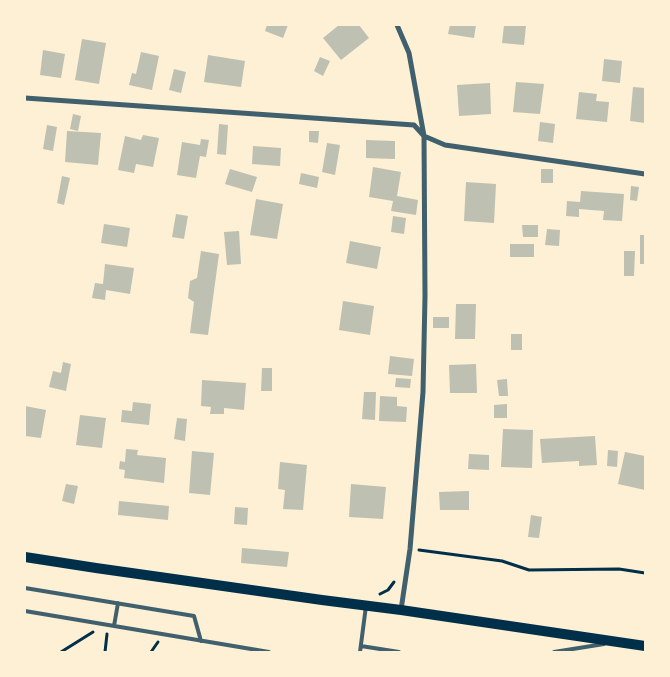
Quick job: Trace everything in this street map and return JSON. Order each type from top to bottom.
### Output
[{"type":"main road","points":[[25,557],[645,646]]},
{"type":"street","points":[[398,25],[409,53],[424,136],[425,296],[423,392],[410,549],[401,610]]},
{"type":"street","points":[[25,98],[414,125],[424,136],[445,145],[645,174]]},
{"type":"lane","points":[[25,588],[194,616],[201,641]]},
{"type":"lane","points":[[114,626],[118,603]]},
{"type":"lane","points":[[360,652],[366,606]]},
{"type":"lane","points":[[25,611],[268,652]]},
{"type":"lane","points":[[554,652],[616,642]]},
{"type":"lane","points":[[361,646],[399,652]]},
{"type":"path","points":[[410,549],[502,561],[529,570],[619,569],[645,573]]},
{"type":"path","points":[[376,595],[388,590],[394,581]]},
{"type":"path","points":[[105,652],[108,628]]},
{"type":"path","points":[[61,652],[94,632]]},
{"type":"building","points":[[267,25],[288,25],[283,38],[265,31]]},
{"type":"building","points":[[339,25],[359,25],[369,38],[341,60],[323,38]]},
{"type":"building","points":[[450,25],[476,25],[474,38],[448,34]]},
{"type":"building","points":[[504,25],[526,26],[524,45],[502,43]]},
{"type":"building","points":[[82,39],[106,43],[99,84],[75,80]]},
{"type":"building","points":[[43,50],[65,54],[61,78],[40,75]]},
{"type":"building","points":[[141,52],[159,56],[152,90],[129,85],[132,73],[136,74]]},
{"type":"building","points":[[208,55],[245,61],[241,87],[204,82]]},
{"type":"building","points":[[320,57],[330,61],[323,76],[314,71]]},
{"type":"building","points":[[604,59],[622,61],[620,83],[602,81]]},
{"type":"building","points":[[174,69],[186,72],[181,93],[169,90]]},
{"type":"building","points":[[516,82],[544,84],[540,114],[513,112]]},
{"type":"building","points":[[490,83],[491,114],[459,116],[457,85]]},
{"type":"building","points":[[633,87],[645,88],[645,123],[630,121]]},
{"type":"building","points":[[579,92],[597,94],[596,101],[609,102],[607,122],[576,119]]},
{"type":"building","points":[[73,114],[81,116],[78,131],[70,129]]},
{"type":"building","points":[[540,122],[555,124],[553,143],[538,141]]},
{"type":"building","points":[[219,124],[228,125],[226,155],[217,154]]},
{"type":"building","points":[[47,125],[57,127],[53,151],[43,149]]},
{"type":"building","points":[[67,131],[101,133],[98,165],[65,162]]},
{"type":"building","points":[[309,131],[319,131],[318,143],[309,142]]},
{"type":"building","points":[[143,135],[159,138],[153,167],[136,164],[134,173],[118,170],[125,136],[141,140]]},
{"type":"building","points":[[201,139],[209,140],[206,157],[200,156],[196,178],[177,175],[182,142],[200,145]]},
{"type":"building","points":[[366,140],[395,141],[395,159],[366,158]]},
{"type":"building","points":[[327,143],[340,145],[335,175],[322,172]]},
{"type":"building","points":[[253,146],[281,148],[280,166],[252,164]]},
{"type":"building","points":[[373,167],[401,172],[397,196],[418,200],[416,215],[391,211],[393,201],[369,197]]},
{"type":"building","points":[[230,169],[257,177],[252,192],[225,184]]},
{"type":"building","points":[[541,169],[553,169],[553,183],[541,183]]},
{"type":"building","points":[[301,173],[319,177],[317,188],[299,184]]},
{"type":"building","points":[[62,176],[70,178],[64,205],[57,203]]},
{"type":"building","points":[[466,182],[496,184],[494,223],[464,221]]},
{"type":"building","points":[[631,186],[639,187],[637,201],[630,200]]},
{"type":"building","points":[[581,191],[624,194],[622,221],[603,220],[604,211],[579,209],[579,217],[566,216],[567,201],[580,202]]},
{"type":"building","points":[[256,199],[283,204],[277,239],[250,235]]},
{"type":"building","points":[[176,214],[188,216],[184,239],[172,237]]},
{"type":"building","points":[[393,216],[406,218],[404,234],[391,232]]},
{"type":"building","points":[[104,224],[130,228],[127,247],[101,243]]},
{"type":"building","points":[[522,225],[538,225],[538,237],[523,237]]},
{"type":"building","points":[[547,229],[560,230],[559,246],[545,245]]},
{"type":"building","points":[[239,231],[241,264],[227,265],[224,232]]},
{"type":"building","points":[[640,235],[645,235],[645,264],[640,264]]},
{"type":"building","points":[[350,241],[381,247],[377,269],[346,263]]},
{"type":"building","points":[[510,244],[534,244],[534,257],[510,257]]},
{"type":"building","points":[[201,251],[219,254],[208,335],[190,333],[194,302],[188,298],[190,281],[197,278]]},
{"type":"building","points":[[624,251],[635,251],[634,276],[624,276]]},
{"type":"building","points":[[105,264],[134,268],[130,294],[106,290],[105,300],[92,298],[95,283],[103,284]]},
{"type":"building","points":[[343,301],[374,306],[370,335],[339,330]]},
{"type":"building","points":[[456,304],[476,304],[475,339],[455,339]]},
{"type":"building","points":[[433,317],[449,317],[449,328],[433,328]]},
{"type":"building","points":[[511,334],[522,334],[522,350],[511,350]]},
{"type":"building","points":[[390,356],[414,359],[412,376],[388,374]]},
{"type":"building","points":[[63,362],[71,364],[66,391],[49,387],[53,371],[61,373]]},
{"type":"building","points":[[476,364],[477,393],[450,393],[449,365]]},
{"type":"building","points":[[262,368],[272,368],[272,391],[261,391]]},
{"type":"building","points":[[396,378],[411,379],[410,388],[395,387]]},
{"type":"building","points":[[507,379],[508,396],[499,396],[497,380]]},
{"type":"building","points":[[202,380],[246,383],[244,410],[224,408],[224,414],[210,414],[211,407],[201,406]]},
{"type":"building","points":[[364,392],[376,392],[375,420],[362,419]]},
{"type":"building","points":[[380,396],[397,397],[397,406],[407,407],[406,422],[379,421]]},
{"type":"building","points":[[133,402],[151,404],[149,425],[121,422],[122,410],[132,411]]},
{"type":"building","points":[[507,404],[507,418],[494,418],[494,405]]},
{"type":"building","points":[[25,406],[46,410],[41,438],[25,436]]},
{"type":"building","points":[[80,415],[106,418],[102,448],[76,445]]},
{"type":"building","points":[[177,418],[187,419],[185,441],[174,439]]},
{"type":"building","points":[[503,429],[533,430],[532,468],[501,467]]},
{"type":"building","points":[[595,436],[597,465],[579,466],[579,461],[542,463],[540,439]]},
{"type":"building","points":[[126,449],[138,450],[137,455],[166,458],[164,483],[124,478],[125,470],[119,469],[120,461],[125,462]]},
{"type":"building","points":[[608,450],[618,451],[617,467],[607,466]]},
{"type":"building","points":[[192,451],[214,453],[210,495],[189,493]]},
{"type":"building","points":[[625,452],[645,456],[645,490],[618,484]]},
{"type":"building","points":[[469,454],[489,455],[489,470],[468,469]]},
{"type":"building","points":[[280,462],[307,465],[303,510],[283,509],[285,490],[278,489]]},
{"type":"building","points":[[66,484],[78,486],[74,504],[62,501]]},
{"type":"building","points":[[351,484],[386,487],[383,519],[349,517]]},
{"type":"building","points":[[469,491],[469,510],[440,510],[439,492]]},
{"type":"building","points":[[119,501],[169,506],[168,520],[118,515]]},
{"type":"building","points":[[235,507],[248,508],[247,525],[234,524]]},
{"type":"building","points":[[531,515],[542,517],[539,538],[528,537]]},
{"type":"building","points":[[242,548],[289,552],[287,567],[241,563]]}]
